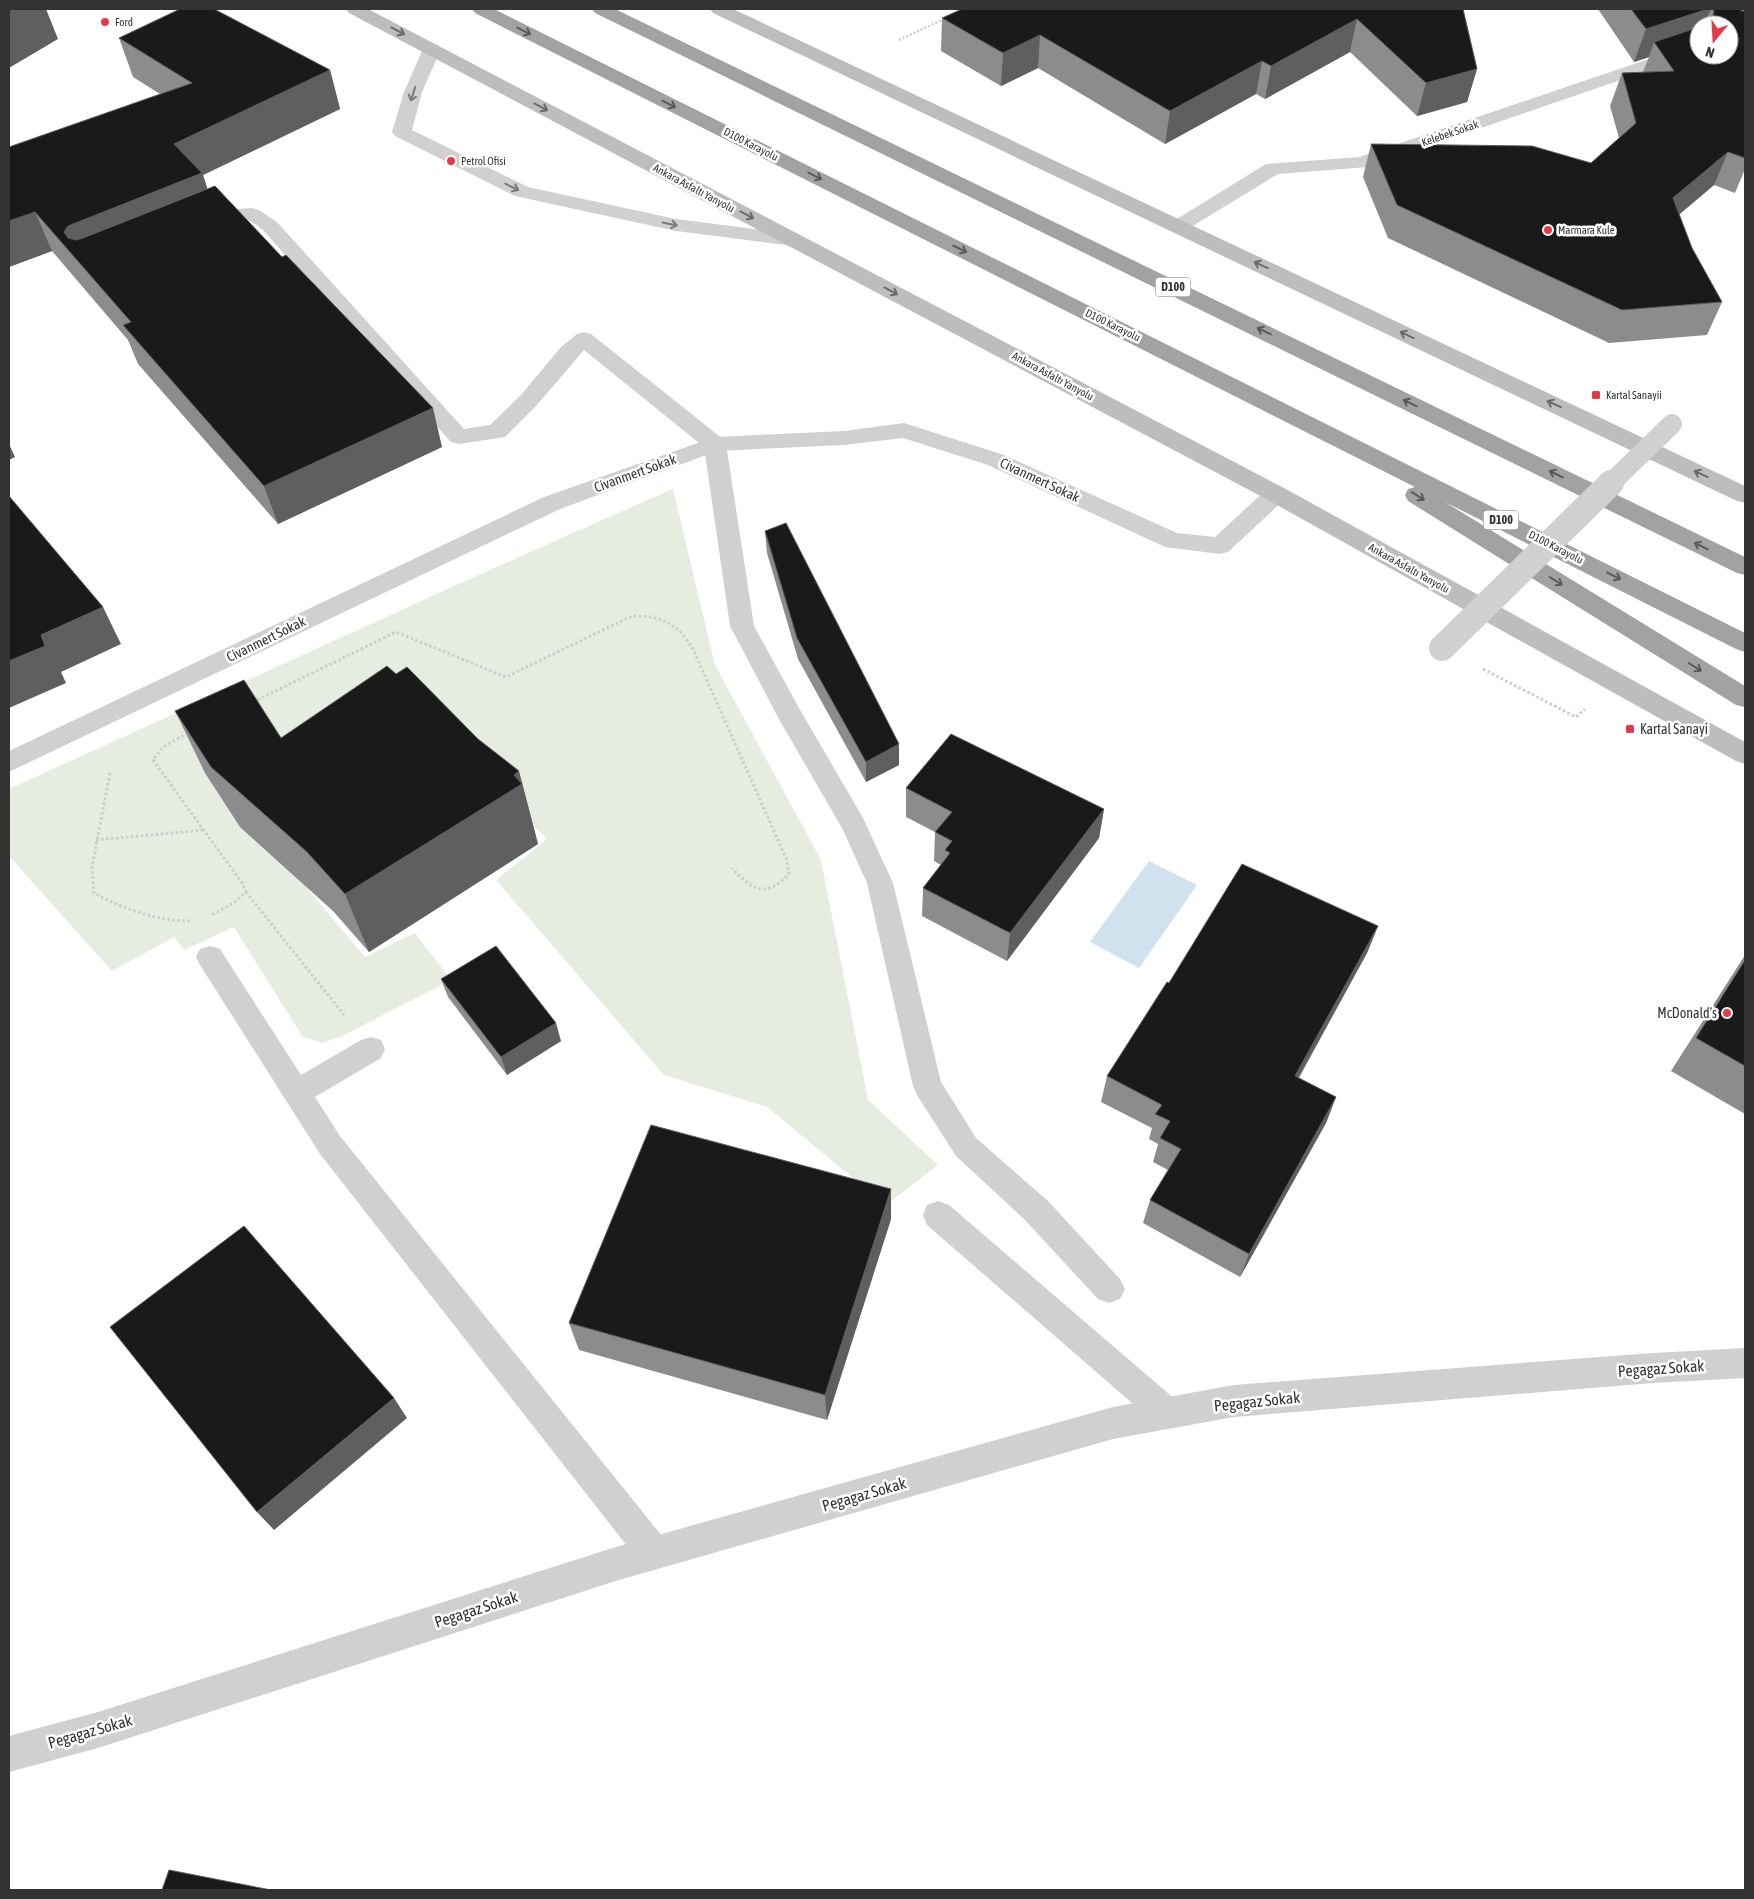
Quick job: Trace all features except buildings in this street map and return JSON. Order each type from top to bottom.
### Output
[{"type":"highway","name":"D100 Karayolu","points":[[481,9],[1745,642]]},
{"type":"highway","name":"D100","points":[[601,9],[1745,567]]},
{"type":"highway","points":[[1257,397],[1745,698]]},
{"type":"main road","name":"Ankara Asfaltı Yanyolu","points":[[354,9],[1276,494],[1745,754]]},
{"type":"main road","points":[[719,9],[1745,495]]},
{"type":"street","points":[[432,49],[413,92],[402,132],[522,192],[676,225],[794,240]]},
{"type":"street","name":"Kelebek Sokak","points":[[1179,226],[1273,168],[1361,164],[1689,50]]},
{"type":"street","points":[[192,231],[228,216],[252,214],[270,226],[459,438],[497,432],[529,400],[569,352],[584,339],[715,444],[742,626],[789,714],[854,825],[880,883],[928,1086],[966,1147],[1037,1211],[1109,1289]]},
{"type":"street","points":[[1442,648],[1672,424]]},
{"type":"street","name":"Civanmert Sokak","points":[[9,762],[552,503],[715,444],[844,438],[904,430],[996,460],[1173,541],[1220,546],[1276,494]]},
{"type":"street","points":[[210,957],[330,1145],[654,1553]]},
{"type":"street","points":[[297,1093],[371,1049]]},
{"type":"street","points":[[938,1215],[1166,1412]]},
{"type":"street","name":"Pegagaz Sokak","points":[[9,1754],[98,1730],[619,1563],[1113,1423],[1166,1412],[1244,1401],[1653,1368],[1745,1363]]},
{"type":"path","points":[[899,40],[949,17]]},
{"type":"path","points":[[245,706],[396,632],[506,677],[632,616],[646,615],[660,619],[674,624],[683,633],[692,647],[786,858],[789,874],[773,888],[760,891],[745,883],[732,868]]},
{"type":"path","points":[[1442,648],[1576,717]]},
{"type":"path","points":[[191,732],[165,745],[157,751],[153,760],[242,882],[246,892],[371,1049]]},
{"type":"path","points":[[110,773],[92,867],[94,893],[106,901],[169,919],[185,922],[194,921]]},
{"type":"path","points":[[96,840],[204,830]]},
{"type":"path","points":[[203,920],[235,902],[246,892]]},
{"type":"shaded area","points":[[673,489],[715,665],[821,860],[868,1100],[938,1165],[886,1205],[767,1107],[664,1075],[496,880],[547,839],[427,722],[253,824],[365,957],[415,933],[451,980],[344,1035],[323,1043],[303,1037],[234,927],[184,950],[174,937],[112,971],[9,856],[9,789],[423,600]]},
{"type":"water","points":[[1149,861],[1197,885],[1139,968],[1090,942]]},
{"type":"place","name":"Ford","points":[[105,22]]},
{"type":"place","name":"Petrol Ofisi","points":[[451,161]]},
{"type":"place","name":"Marmara Kule","points":[[1548,230]]},
{"type":"place","name":"Kartal Sanayii","points":[[1596,395]]},
{"type":"place","name":"Kartal Sanayi","points":[[1630,729]]},
{"type":"place","name":"McDonald's","points":[[1727,1013]]}]
